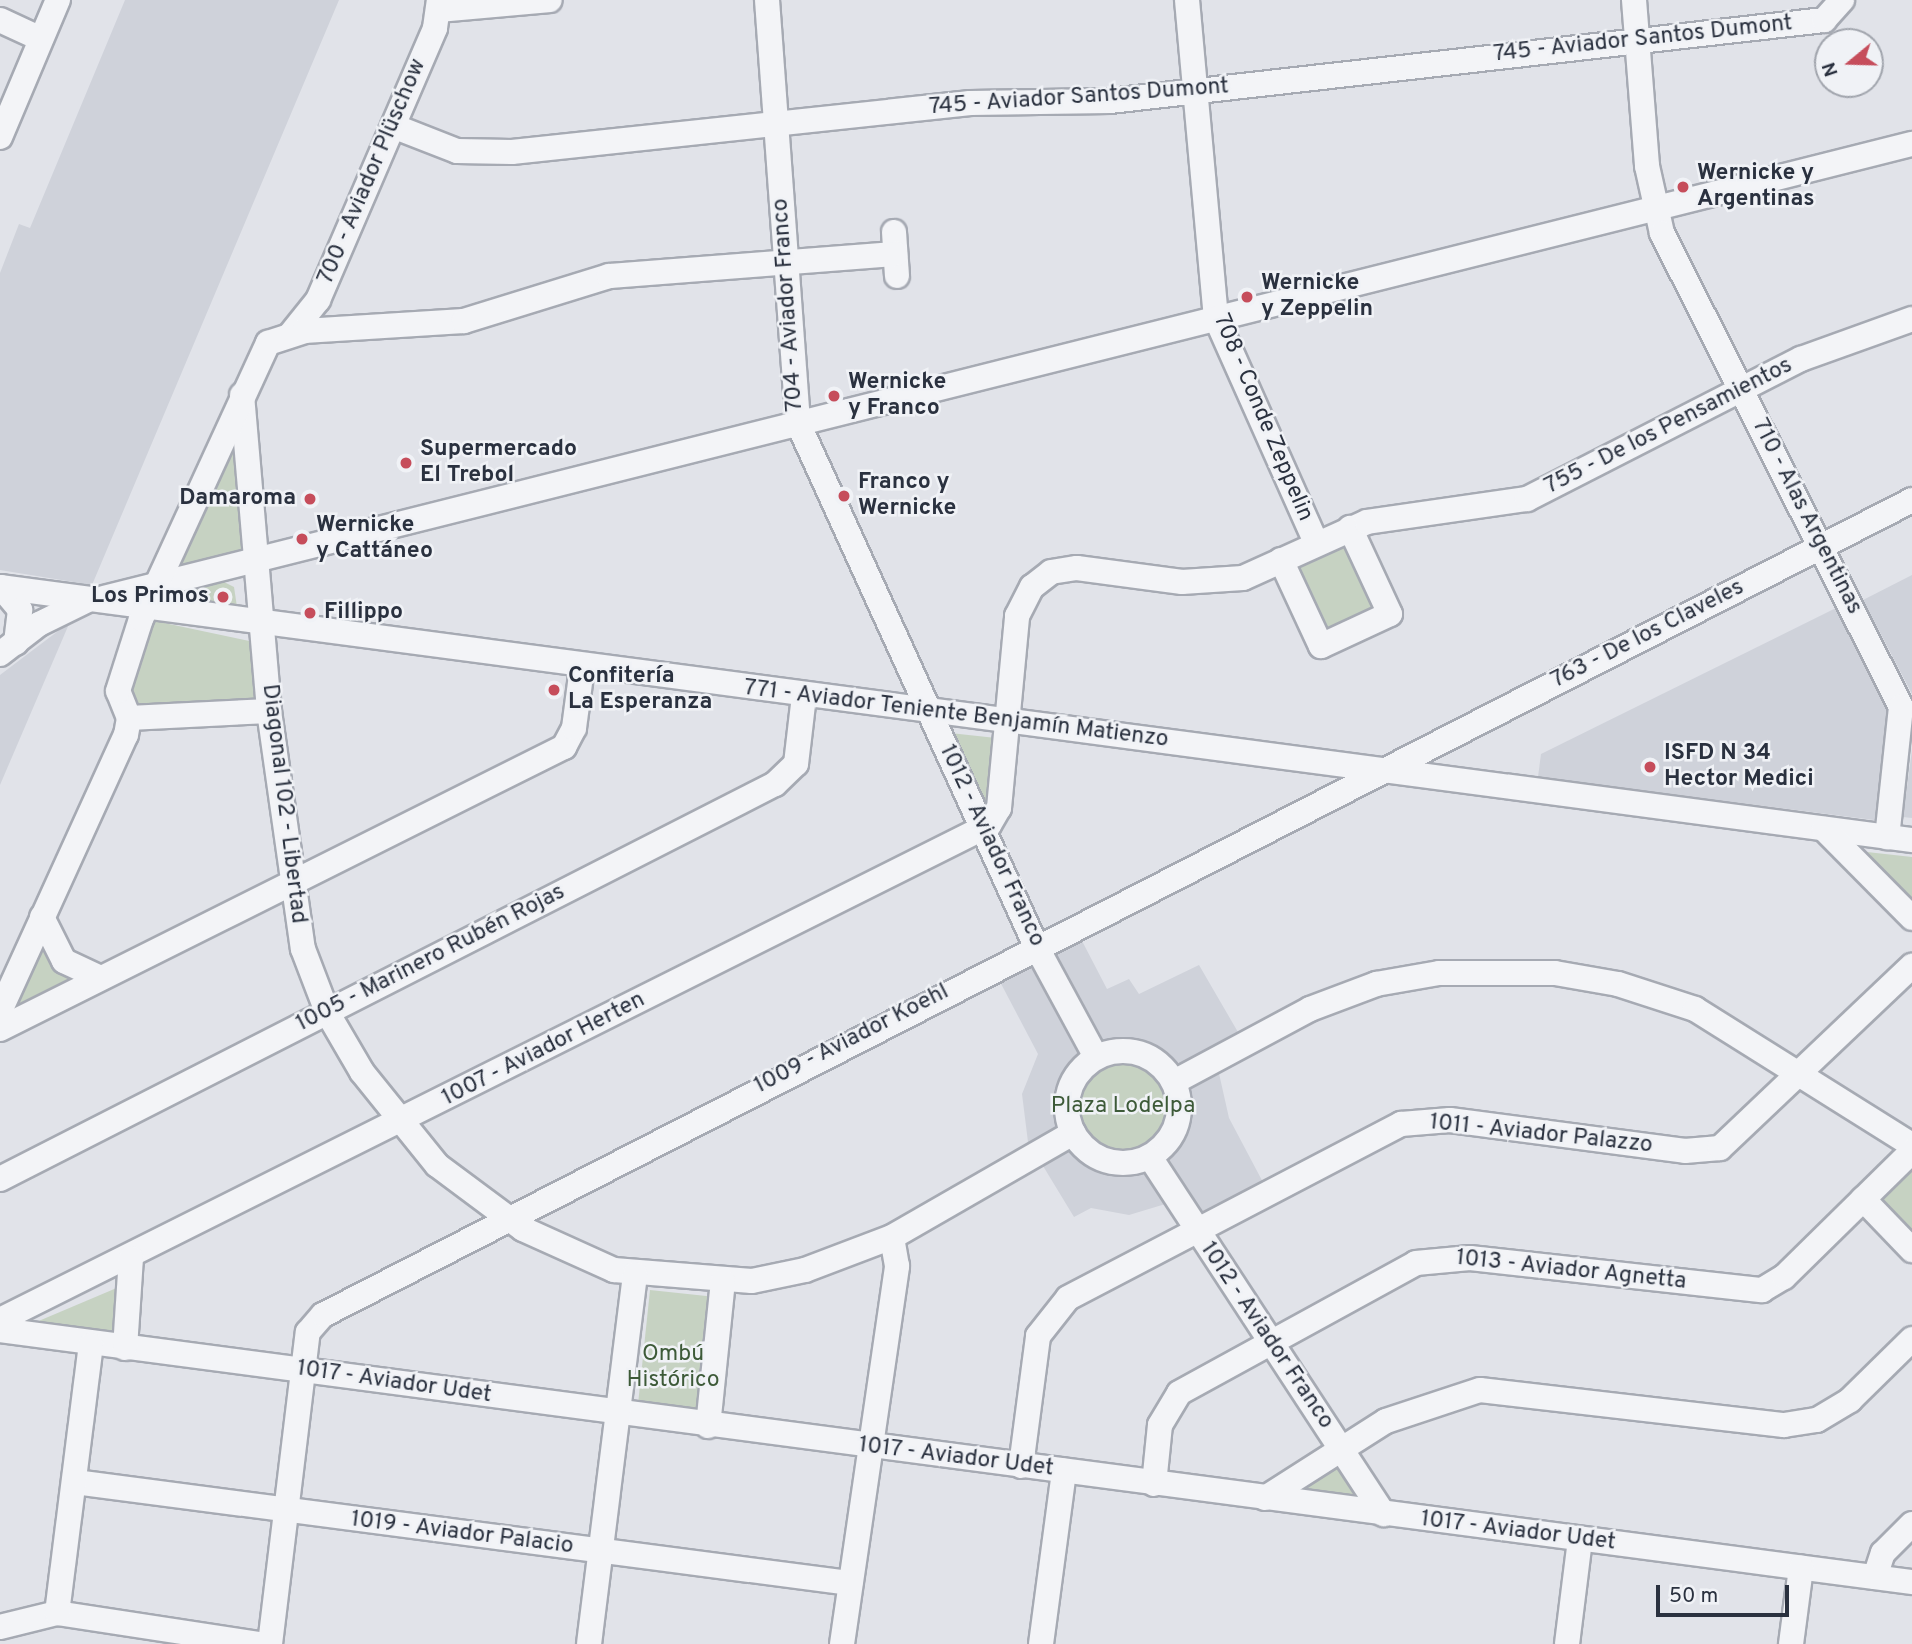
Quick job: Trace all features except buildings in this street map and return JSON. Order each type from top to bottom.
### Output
[{"type":"street","points":[[0,137],[58,0]]},
{"type":"street","points":[[439,5],[550,0]]},
{"type":"street","name":"704 - Aviador Franco","points":[[767,0],[784,262],[798,423],[926,709]]},
{"type":"street","name":"708 - Conde Zeppelin","points":[[1187,0],[1216,318],[1315,543]]},
{"type":"street","name":"710 - Alas Argentinas","points":[[1634,0],[1654,209],[1901,706],[1887,837]]},
{"type":"street","name":"745 - Aviador Santos Dumont","points":[[393,126],[440,146],[481,153],[777,126],[970,103],[1194,93],[1637,38],[1824,20],[1842,0]]},
{"type":"street","name":"700 - Aviador Plüschow","points":[[289,335],[313,311],[393,126],[439,5]]},
{"type":"street","points":[[0,20],[41,39]]},
{"type":"street","points":[[8,648],[95,599],[1912,144]]},
{"type":"street","points":[[0,1011],[130,719],[118,691],[145,611],[256,359],[268,343],[289,335],[464,321],[609,276],[895,254]]},
{"type":"street","name":"755 - De los Pensamientos","points":[[1007,720],[1017,616],[1032,587],[1051,572],[1077,568],[1220,581],[1282,560],[1350,528],[1545,493],[1741,387],[1829,347],[1912,319]]},
{"type":"street","name":"Diagonal 102 - Libertad","points":[[242,395],[270,711],[290,884],[303,949],[327,1012],[398,1123],[437,1165],[507,1219],[614,1270],[723,1281],[805,1270],[892,1237],[1073,1133]]},
{"type":"street","name":"763 - De los Claveles","points":[[1383,769],[1912,500]]},
{"type":"street","points":[[1282,560],[1321,646],[1390,614],[1350,528]]},
{"type":"street","points":[[0,587],[20,610],[8,648]]},
{"type":"street","name":"771 - Aviador Teniente Benjamín Matienzo","points":[[0,587],[95,599],[145,611],[262,623],[582,668],[926,709],[1912,841]]},
{"type":"street","points":[[0,1029],[564,747],[574,728],[582,668]]},
{"type":"street","name":"1005 - Marinero Rubén Rojas","points":[[0,1179],[787,777],[796,764],[804,696]]},
{"type":"street","name":"1012 - Aviador Franco","points":[[926,709],[1036,946],[1096,1057]]},
{"type":"street","points":[[130,719],[270,711]]},
{"type":"street","points":[[983,829],[999,808],[1007,720]]},
{"type":"street","name":"1009 - Aviador Koehl","points":[[302,1371],[309,1332],[323,1315],[1383,769]]},
{"type":"street","name":"1007 - Aviador Herten","points":[[0,1321],[131,1258],[983,829]]},
{"type":"street","points":[[1824,830],[1912,918]]},
{"type":"street","points":[[42,917],[64,961],[100,978]]},
{"type":"street","name":"1011 - Aviador Palazzo","points":[[1021,1466],[1035,1345],[1046,1319],[1069,1297],[1379,1133],[1411,1123],[1450,1120],[1712,1150],[1740,1135],[1912,966]]},
{"type":"street","points":[[1174,1082],[1346,994],[1407,977],[1507,971],[1574,975],[1675,1001],[1804,1073],[1912,1145]]},
{"type":"street","points":[[1113,1051],[1148,1056],[1174,1082],[1179,1115],[1174,1132],[1150,1157],[1107,1160],[1073,1133],[1069,1090],[1096,1057],[1113,1051]]},
{"type":"street","name":"1013 - Aviador Agnetta","points":[[1154,1484],[1160,1425],[1171,1402],[1270,1340],[1434,1258],[1762,1290],[1912,1151]]},
{"type":"street","name":"1012 - Aviador Franco","points":[[1150,1157],[1195,1230],[1384,1514]]},
{"type":"street","points":[[1863,1199],[1912,1250]]},
{"type":"street","points":[[842,1644],[897,1266],[892,1237]]},
{"type":"street","points":[[125,1348],[131,1258]]},
{"type":"street","points":[[590,1644],[635,1274]]},
{"type":"street","points":[[708,1426],[723,1281]]},
{"type":"street","name":"1017 - Aviador Udet","points":[[0,1330],[91,1345],[1912,1583]]},
{"type":"street","points":[[1265,1498],[1340,1446],[1431,1402],[1480,1390],[1810,1422],[1842,1406],[1912,1339]]},
{"type":"street","points":[[57,1614],[91,1345]]},
{"type":"street","points":[[270,1644],[302,1371]]},
{"type":"street","points":[[1041,1644],[1064,1471]]},
{"type":"street","name":"1019 - Aviador Palacio","points":[[75,1482],[849,1583]]},
{"type":"street","points":[[1875,1577],[1882,1553],[1912,1524]]},
{"type":"street","points":[[1567,1644],[1580,1540]]},
{"type":"street","points":[[1791,1644],[1801,1568]]},
{"type":"street","points":[[0,1628],[57,1614],[260,1644]]},
{"type":"shaded area","points":[[125,0],[339,0],[92,585],[0,570],[0,273],[19,224],[30,228]]},
{"type":"shaded area","points":[[1912,575],[1912,694],[1863,600]]},
{"type":"shaded area","points":[[1840,606],[1894,718],[1882,821],[1538,777],[1541,754]]},
{"type":"shaded area","points":[[70,622],[69,624],[0,785],[0,675]]},
{"type":"shaded area","points":[[1912,750],[1912,818],[1903,817]]},
{"type":"shaded area","points":[[1081,939],[1107,989],[1129,979],[1139,994],[1199,965],[1242,1039],[1183,1066],[1152,1043],[1103,1047],[1053,955]]},
{"type":"shaded area","points":[[1033,964],[1081,1051],[1055,1096],[1059,1129],[1029,1150],[1022,1094],[1038,1054],[998,978]]},
{"type":"shaded area","points":[[1218,1069],[1229,1118],[1266,1188],[1203,1222],[1157,1154],[1179,1130],[1186,1087]]},
{"type":"shaded area","points":[[1070,1147],[1103,1169],[1148,1170],[1172,1202],[1129,1215],[1091,1208],[1074,1217],[1040,1161]]},
{"type":"green space","points":[[240,444],[242,556],[183,567],[178,563],[224,447]]},
{"type":"green space","points":[[1350,528],[1390,614],[1321,646],[1281,560]]},
{"type":"green space","points":[[218,579],[234,587],[237,607],[164,601],[165,594]]},
{"type":"green space","points":[[155,621],[254,642],[263,701],[142,710],[131,693],[147,625]]},
{"type":"green space","points":[[950,733],[996,738],[992,805],[985,815]]},
{"type":"green space","points":[[1849,850],[1912,857],[1912,907]]},
{"type":"green space","points":[[40,944],[72,983],[3,1020]]},
{"type":"green space","name":"Plaza Lodelpa","points":[[1123,1058],[1142,1062],[1158,1072],[1168,1088],[1172,1107],[1168,1126],[1158,1142],[1142,1152],[1123,1156],[1104,1152],[1088,1142],[1078,1126],[1074,1107],[1078,1088],[1088,1072],[1104,1062]]},
{"type":"green space","points":[[1912,1161],[1912,1244],[1871,1203]]},
{"type":"green space","points":[[119,1287],[122,1344],[15,1331]]},
{"type":"green space","name":"Ombú Histórico","points":[[650,1290],[716,1297],[704,1410],[638,1403]]},
{"type":"green space","points":[[1343,1460],[1370,1501],[1285,1497]]},
{"type":"place","name":"Wernicke y Argentinas","points":[[1683,187]]},
{"type":"place","name":"Wernicke y Zeppelin","points":[[1247,297]]},
{"type":"place","name":"Wernicke y Franco","points":[[834,396]]},
{"type":"place","name":"Supermercado El Trebol","points":[[406,463]]},
{"type":"place","name":"Franco y Wernicke","points":[[844,496]]},
{"type":"place","name":"Damaroma","points":[[310,499]]},
{"type":"place","name":"Wernicke y Cattáneo","points":[[302,539]]},
{"type":"place","name":"Los Primos","points":[[223,597]]},
{"type":"place","name":"Fillippo","points":[[310,613]]},
{"type":"place","name":"Confitería La Esperanza","points":[[554,690]]},
{"type":"place","name":"ISFD N 34 Hector Medici","points":[[1650,767]]}]
